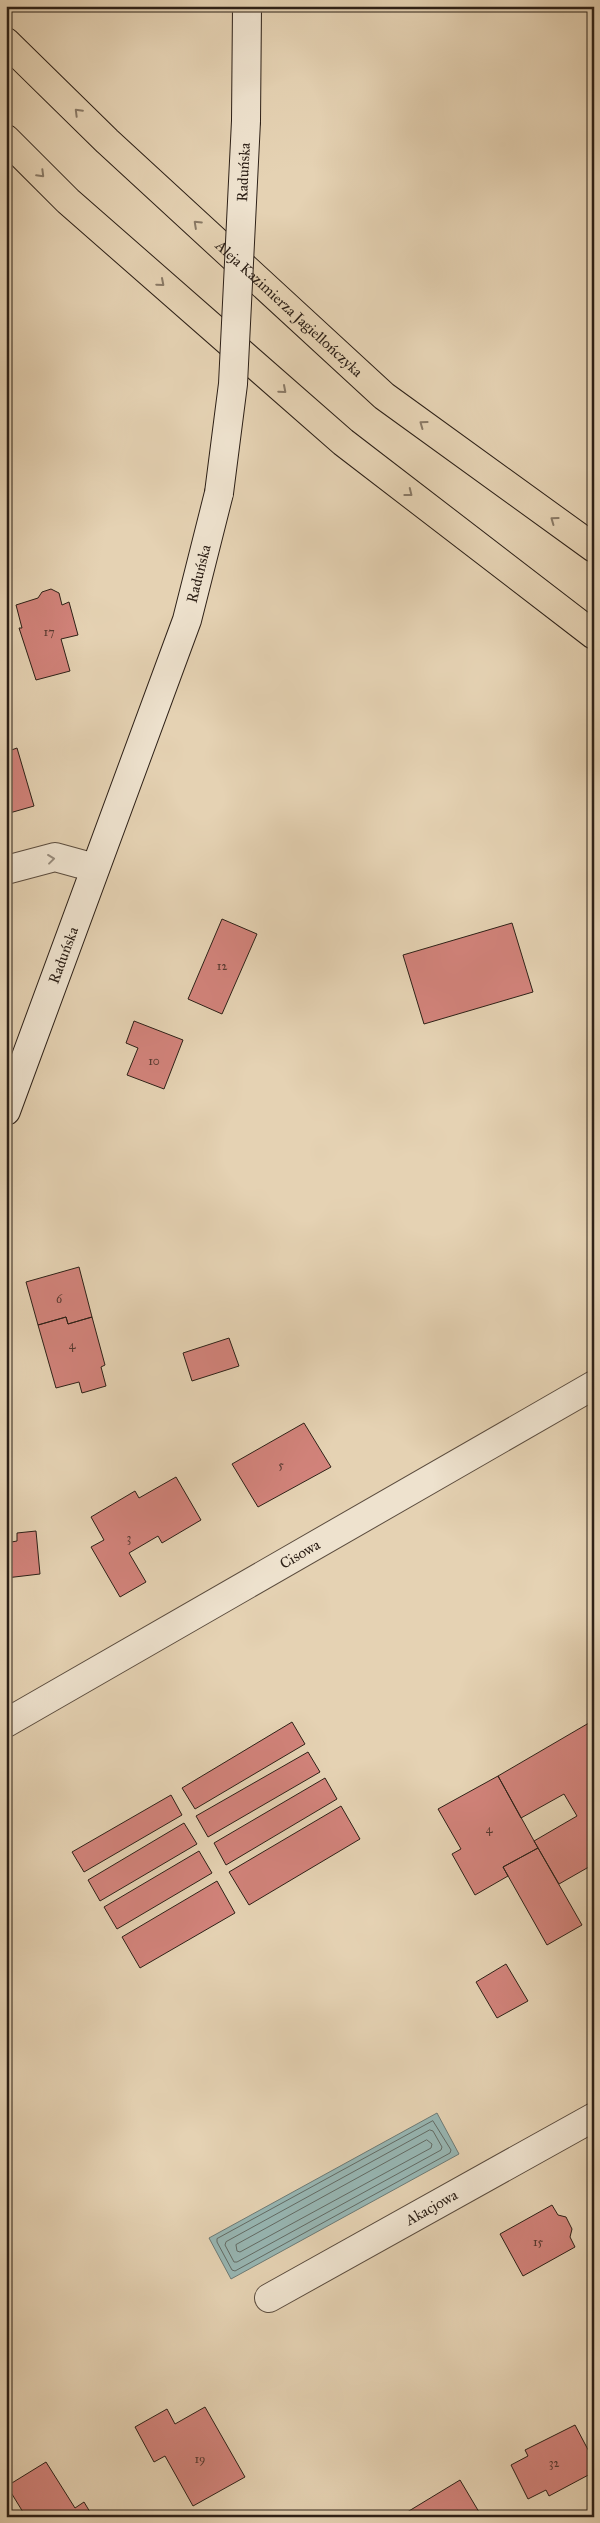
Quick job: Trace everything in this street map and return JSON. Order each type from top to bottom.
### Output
[{"type":"highway","name":"Aleja Kazimierza Jagiellończyka","points":[[6,42],[107,141],[384,396],[594,548]]},
{"type":"highway","points":[[6,139],[68,201],[343,442],[594,636]]},
{"type":"street","name":"Raduńska","points":[[6,1111],[187,620],[219,493],[233,384],[246,121],[247,6]]},
{"type":"street","points":[[6,870],[55,857],[95,868]]},
{"type":"street","name":"Cisowa","points":[[6,1723],[594,1385]]},
{"type":"street","name":"Akacjowa","points":[[269,2298],[594,2117]]},
{"type":"water","points":[[437,2113],[459,2154],[231,2279],[209,2238]]},
{"type":"building","points":[[51,589],[59,593],[62,605],[69,602],[78,635],[61,639],[70,671],[36,680],[19,628],[22,628],[16,605],[38,598],[42,592]]},
{"type":"building","points":[[17,748],[34,806],[6,814],[6,752]]},
{"type":"building","points":[[222,919],[257,934],[222,1014],[188,999]]},
{"type":"building","points":[[512,923],[533,992],[424,1024],[403,955]]},
{"type":"building","points":[[134,1021],[183,1040],[164,1089],[127,1075],[138,1048],[126,1043]]},
{"type":"building","points":[[79,1267],[92,1317],[68,1324],[66,1317],[38,1325],[26,1282]]},
{"type":"building","points":[[66,1317],[68,1324],[92,1317],[105,1365],[101,1367],[106,1386],[82,1393],[79,1382],[56,1388],[38,1325]]},
{"type":"building","points":[[229,1338],[239,1366],[192,1381],[183,1353]]},
{"type":"building","points":[[304,1423],[331,1467],[258,1507],[232,1464]]},
{"type":"building","points":[[176,1477],[201,1520],[162,1543],[158,1536],[129,1553],[146,1582],[120,1597],[91,1547],[104,1540],[91,1517],[135,1491],[139,1498]]},
{"type":"building","points":[[36,1531],[40,1574],[6,1578],[6,1543],[17,1541],[17,1533]]},
{"type":"building","points":[[594,1720],[594,1864],[559,1884],[534,1841],[577,1816],[564,1794],[521,1818],[498,1776]]},
{"type":"building","points":[[292,1722],[305,1744],[195,1809],[182,1788]]},
{"type":"building","points":[[308,1752],[320,1772],[208,1837],[196,1816]]},
{"type":"building","points":[[498,1776],[538,1848],[503,1867],[508,1876],[475,1895],[452,1854],[461,1849],[438,1809]]},
{"type":"building","points":[[325,1778],[337,1799],[226,1865],[214,1843]]},
{"type":"building","points":[[171,1795],[182,1815],[84,1872],[72,1852]]},
{"type":"building","points":[[341,1806],[360,1839],[249,1905],[229,1872]]},
{"type":"building","points":[[184,1823],[197,1844],[100,1901],[88,1880]]},
{"type":"building","points":[[538,1848],[582,1925],[547,1945],[503,1867]]},
{"type":"building","points":[[199,1851],[212,1873],[117,1929],[104,1907]]},
{"type":"building","points":[[217,1881],[235,1913],[140,1968],[122,1937]]},
{"type":"building","points":[[506,1964],[528,2001],[497,2018],[476,1982]]},
{"type":"building","points":[[552,2205],[558,2215],[566,2217],[572,2229],[570,2237],[575,2247],[523,2276],[500,2234]]},
{"type":"building","points":[[205,2407],[245,2477],[193,2506],[165,2456],[154,2462],[135,2427],[167,2409],[175,2424]]},
{"type":"building","points":[[575,2425],[594,2461],[594,2472],[549,2496],[546,2490],[528,2499],[511,2465],[528,2456],[525,2450]]},
{"type":"building","points":[[46,2462],[75,2508],[84,2502],[93,2517],[26,2517],[7,2486]]},
{"type":"building","points":[[460,2480],[482,2517],[399,2517]]}]
